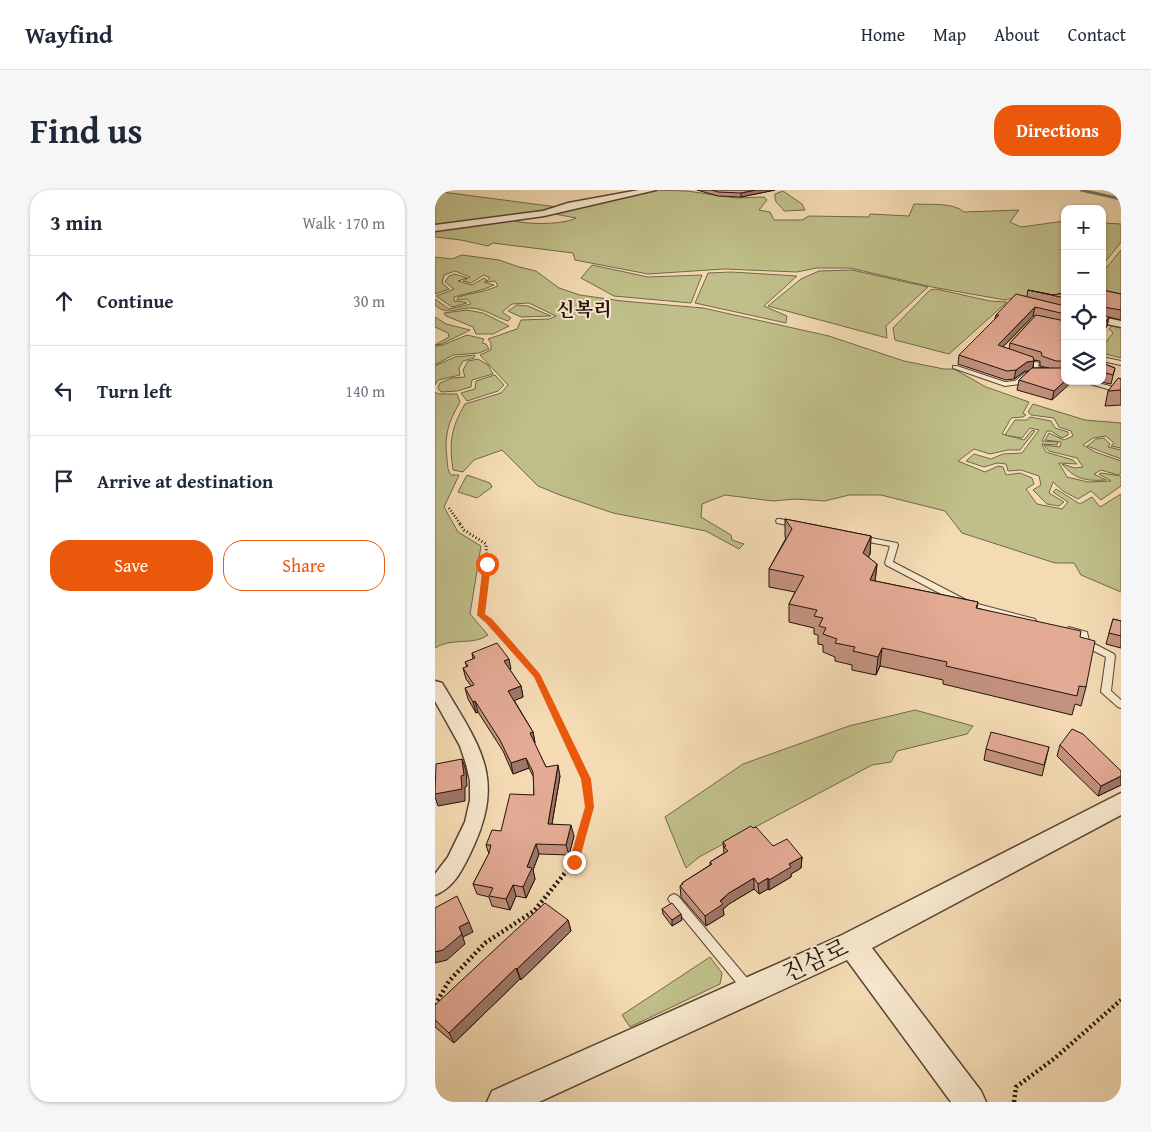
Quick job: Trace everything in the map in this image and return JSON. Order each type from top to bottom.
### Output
[{"type":"street","points":[[435,228],[544,213],[568,206],[652,190]]},
{"type":"street","points":[[1106,321],[1121,324]]},
{"type":"street","points":[[435,886],[446,877],[455,864],[473,829],[479,807],[481,785],[477,764],[437,687]]},
{"type":"street","name":"진삼로","points":[[503,1102],[852,944],[1121,803]]},
{"type":"street","points":[[852,944],[970,1102]]},
{"type":"lane","points":[[955,367],[1005,384],[1017,383],[1028,374],[1053,374],[1035,368],[1037,364],[1019,359]]},
{"type":"lane","points":[[1106,359],[1121,363]]},
{"type":"lane","points":[[1098,385],[1121,391]]},
{"type":"lane","points":[[780,521],[809,527]]},
{"type":"lane","points":[[856,537],[894,545],[889,563],[967,604],[1039,622]]},
{"type":"lane","points":[[1057,627],[1084,634],[1085,643],[1111,656],[1106,692],[1121,705]]},
{"type":"lane","points":[[674,899],[749,990]]},
{"type":"path","points":[[435,1005],[449,981],[485,943],[534,911],[574,862],[590,807],[586,779],[537,676],[489,621],[481,615],[487,564],[486,544],[465,530],[449,508]]},
{"type":"path","points":[[1014,1102],[1016,1087],[1055,1058],[1121,1000]]},
{"type":"shaded area","points":[[654,190],[687,191],[736,198],[764,197],[767,200],[759,210],[770,212],[774,220],[802,220],[809,216],[869,217],[870,214],[909,216],[914,204],[947,205],[964,212],[1019,210],[1010,222],[1021,227],[1061,222],[1061,299],[1021,296],[1005,300],[932,287],[850,268],[816,268],[797,272],[724,269],[648,274],[575,260],[573,253],[493,243],[488,246],[435,237],[435,191],[557,207],[506,217],[520,222],[541,224],[562,222],[576,218],[549,213],[591,202]]},
{"type":"shaded area","points":[[783,191],[802,204],[805,210],[784,211],[776,202],[775,197],[775,194]]},
{"type":"shaded area","points":[[1106,223],[1121,224],[1121,242],[1106,261]]},
{"type":"shaded area","points":[[1121,250],[1121,296],[1106,297],[1106,268]]},
{"type":"shaded area","points":[[462,255],[499,260],[536,271],[559,288],[580,295],[622,301],[703,308],[829,336],[904,361],[944,369],[954,369],[986,387],[1029,402],[1023,413],[1026,415],[1011,418],[1002,434],[1024,440],[1032,430],[1035,431],[1020,450],[1008,450],[990,454],[974,449],[958,461],[985,472],[998,466],[1003,467],[1006,475],[1020,473],[1032,478],[1034,484],[1026,489],[1037,504],[1062,509],[1068,502],[1053,492],[1056,489],[1080,504],[1092,497],[1100,507],[1121,494],[1121,592],[1081,575],[1074,563],[1055,563],[962,533],[945,511],[881,495],[849,495],[825,501],[795,499],[773,501],[725,495],[702,504],[701,517],[731,535],[732,540],[744,544],[739,549],[706,531],[613,513],[538,486],[502,450],[474,460],[463,472],[453,470],[452,436],[465,404],[501,393],[508,385],[480,355],[491,350],[491,343],[488,339],[517,329],[521,320],[549,319],[556,316],[529,303],[512,304],[502,312],[511,318],[508,321],[475,308],[448,311],[439,308],[435,305],[435,299],[449,309],[471,304],[467,299],[457,300],[458,297],[498,286],[495,281],[486,282],[490,278],[484,275],[471,283],[463,281],[470,277],[455,271],[444,275],[442,283],[449,289],[435,294],[435,257],[452,259]]},
{"type":"shaded area","points":[[592,265],[648,277],[702,275],[691,303],[614,296],[581,278]]},
{"type":"shaded area","points":[[852,270],[928,287],[886,326],[887,338],[768,306],[801,279],[819,271]]},
{"type":"shaded area","points":[[731,272],[797,276],[764,306],[787,316],[786,323],[695,303],[708,273]]},
{"type":"shaded area","points":[[455,274],[467,278],[458,281],[472,285],[484,278],[487,280],[484,282],[494,285],[454,297],[454,301],[467,303],[452,307],[436,296],[454,289],[445,282],[449,276]]},
{"type":"shaded area","points":[[936,289],[990,301],[1007,302],[949,354],[895,340],[893,328],[930,290]]},
{"type":"shaded area","points":[[517,305],[528,306],[551,316],[521,317],[508,311]]},
{"type":"shaded area","points":[[467,310],[483,313],[509,326],[493,334],[476,334],[473,327],[446,316],[444,313]]},
{"type":"shaded area","points":[[435,317],[446,324],[470,330],[442,344],[435,345],[449,337],[448,333],[435,327]]},
{"type":"shaded area","points":[[1114,324],[1121,325],[1121,358],[1106,354],[1106,342],[1113,333],[1109,329]]},
{"type":"shaded area","points":[[467,335],[484,339],[482,343],[486,344],[489,349],[479,353],[453,355],[435,365],[435,346],[443,345]]},
{"type":"shaded area","points":[[475,355],[474,358],[463,361],[459,368],[460,375],[438,380],[435,385],[435,366],[455,357]]},
{"type":"shaded area","points":[[478,359],[488,365],[493,374],[472,380],[471,387],[457,391],[441,392],[438,388],[440,383],[452,378],[465,377],[463,370],[468,361]]},
{"type":"shaded area","points":[[495,375],[504,385],[498,391],[467,401],[461,393],[475,389],[476,381]]},
{"type":"shaded area","points":[[435,392],[438,394],[457,394],[460,402],[452,416],[446,443],[449,471],[451,475],[459,475],[444,507],[458,532],[481,546],[470,614],[488,635],[476,640],[448,643],[435,648]]},
{"type":"shaded area","points":[[1033,404],[1085,420],[1121,423],[1121,448],[1111,446],[1114,443],[1106,436],[1093,438],[1083,445],[1095,452],[1121,461],[1121,473],[1118,475],[1101,470],[1094,474],[1106,480],[1087,480],[1072,473],[1062,464],[1075,468],[1083,467],[1077,458],[1049,451],[1044,445],[1060,447],[1061,442],[1045,440],[1049,433],[1064,440],[1073,436],[1071,431],[1059,427],[1054,418],[1031,415],[1028,412]]},
{"type":"shaded area","points":[[1030,417],[1051,421],[1055,428],[1068,432],[1068,435],[1062,438],[1051,431],[1047,431],[1042,441],[1058,442],[1057,445],[1042,444],[1046,452],[1073,460],[1077,464],[1059,463],[1067,477],[1088,482],[1111,481],[1099,474],[1101,473],[1121,476],[1121,486],[1101,500],[1091,491],[1078,499],[1063,491],[1053,482],[1049,493],[1064,502],[1059,506],[1047,504],[1033,490],[1041,485],[1039,476],[1021,470],[1008,471],[1006,464],[997,463],[984,467],[966,461],[974,454],[991,459],[1003,454],[1022,453],[1039,430],[1030,428],[1022,438],[1005,435],[1015,420],[1027,420]]},
{"type":"shaded area","points":[[1104,438],[1110,444],[1108,447],[1121,450],[1121,459],[1087,446],[1096,439]]},
{"type":"shaded area","points":[[467,475],[490,483],[492,487],[477,498],[458,492]]},
{"type":"shaded area","points":[[915,710],[973,726],[967,734],[897,751],[891,762],[872,765],[699,857],[686,868],[665,817],[743,764],[849,726]]},
{"type":"shaded area","points":[[710,957],[722,973],[720,984],[630,1027],[622,1015]]},
{"type":"building","points":[[712,190],[755,190],[741,193]]},
{"type":"building","points":[[1028,290],[1053,295],[1061,294],[1061,297]]},
{"type":"building","points":[[1106,291],[1121,294],[1121,310],[1106,308]]},
{"type":"building","points":[[1016,294],[1061,305],[1061,313],[1035,307],[998,345],[1033,357],[1034,361],[1027,362],[1016,370],[1007,371],[959,355],[999,315],[996,315]]},
{"type":"building","points":[[1036,315],[1061,320],[1061,361],[1042,356],[1041,352],[1010,343]]},
{"type":"building","points":[[1106,365],[1115,368],[1113,375],[1106,373]]},
{"type":"building","points":[[1032,368],[1061,368],[1061,385],[1054,391],[1019,380]]},
{"type":"building","points":[[1118,378],[1121,379],[1121,390],[1108,391]]},
{"type":"building","points":[[785,519],[871,536],[863,553],[877,564],[870,580],[978,602],[976,608],[1081,631],[1080,637],[1095,641],[1086,687],[1079,686],[1077,696],[946,666],[947,662],[882,648],[878,657],[853,651],[855,647],[835,643],[837,639],[823,634],[826,628],[819,626],[823,618],[814,616],[817,610],[789,604],[804,576],[769,569],[792,529]]},
{"type":"building","points":[[1113,619],[1121,621],[1121,636],[1109,633]]},
{"type":"building","points":[[497,643],[509,659],[504,661],[521,686],[508,691],[533,732],[530,733],[546,767],[558,765],[548,824],[571,825],[566,845],[536,844],[527,867],[532,868],[523,887],[513,885],[506,899],[489,896],[493,888],[473,884],[489,853],[491,845],[486,845],[492,830],[501,831],[510,794],[534,795],[533,772],[526,758],[511,763],[500,740],[465,688],[474,685],[463,668],[468,666],[465,662],[475,658],[472,653]]},
{"type":"building","points":[[1072,729],[1083,734],[1121,771],[1121,776],[1101,786],[1060,745]]},
{"type":"building","points":[[991,732],[1049,747],[1044,765],[986,749]]},
{"type":"building","points":[[462,759],[464,775],[461,776],[462,789],[435,794],[436,764]]},
{"type":"building","points":[[751,826],[753,828],[756,827],[773,846],[787,839],[802,857],[789,864],[791,867],[769,880],[768,878],[758,884],[754,878],[729,893],[720,901],[723,904],[705,916],[680,886],[712,864],[710,862],[728,851],[724,847],[726,846],[723,842]]},
{"type":"building","points":[[457,896],[469,922],[459,927],[462,934],[443,950],[435,952],[435,908]]},
{"type":"building","points":[[545,903],[568,920],[449,1033],[435,1020],[435,1005]]},
{"type":"building","points":[[672,903],[681,914],[672,920],[662,909]]},
{"type":"waterway","points":[[1081,190],[1121,199]]},
{"type":"district","name":"신복리","points":[[584,309]]},
{"type":"route","points":[[487,564],[481,615],[489,621],[537,676],[586,779],[590,807],[574,862]]}]
